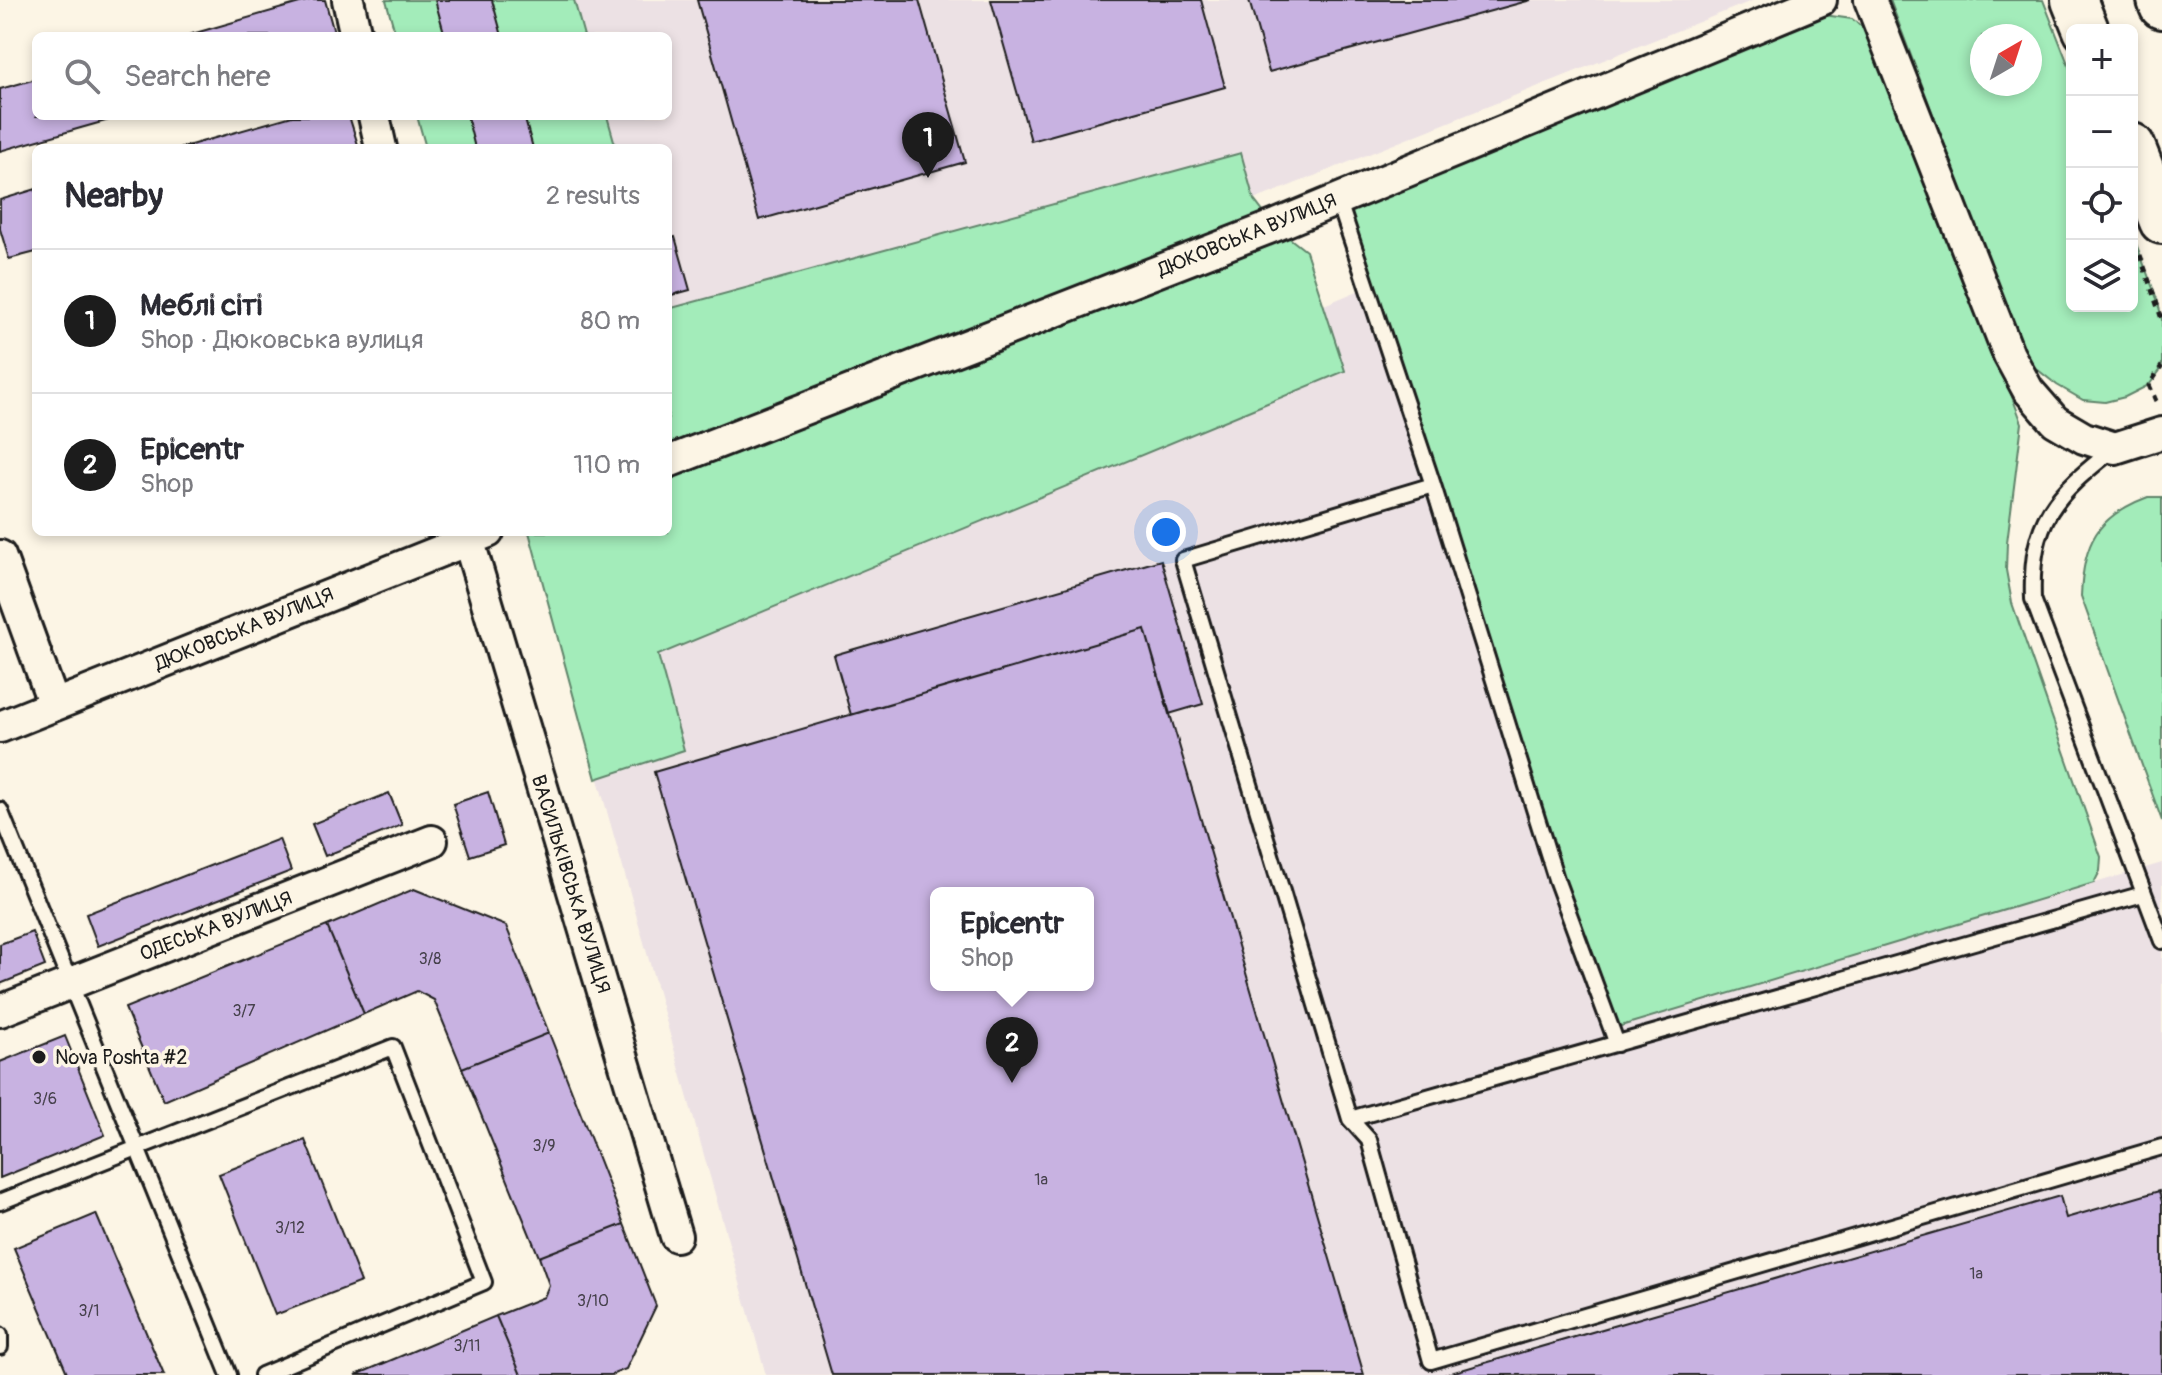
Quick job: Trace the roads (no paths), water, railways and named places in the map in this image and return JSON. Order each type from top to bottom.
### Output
[{"type":"highway","points":[[2074,0],[2084,24]]},
{"type":"highway","points":[[2160,0],[2162,6]]},
{"type":"highway","points":[[2137,168],[2150,233]]},
{"type":"street","points":[[348,0],[355,32]]},
{"type":"street","name":"ДЮКОВСЬКА ВУЛИЦЯ","points":[[672,460],[1338,199],[1821,0]]},
{"type":"street","points":[[1870,0],[2009,355],[2028,390],[2055,421],[2084,438],[2115,448],[2160,419]]},
{"type":"street","points":[[375,120],[380,144]]},
{"type":"street","name":"ДЮКОВСЬКА ВУЛИЦЯ","points":[[0,727],[472,536]]},
{"type":"street","name":"ВАСИЛЬКІВСЬКА ВУЛИЦЯ","points":[[474,536],[676,1236]]},
{"type":"street","points":[[0,556],[54,705]]},
{"type":"street","name":"ОДЕСЬКА ВУЛИЦЯ","points":[[0,1011],[432,841]]},
{"type":"lane","points":[[1338,199],[1433,485],[1556,879],[1617,1044]]},
{"type":"lane","points":[[2115,448],[2064,491],[2048,515],[2037,543],[2032,571],[2033,599],[2162,941]]},
{"type":"lane","points":[[1433,485],[1183,560],[1350,1119],[1369,1140],[1431,1361],[2162,1147]]},
{"type":"lane","points":[[0,810],[229,1375]]},
{"type":"lane","points":[[1350,1119],[2143,894]]},
{"type":"lane","points":[[0,1202],[393,1047],[484,1282],[262,1375]]},
{"type":"lane","points":[[0,1335],[0,1347]]},
{"type":"place","name":"Меблі сіті","points":[[928,178]]},
{"type":"place","name":"Nova Poshta #2","points":[[39,1057]]},
{"type":"place","name":"Epicentr","points":[[1012,1083]]}]
